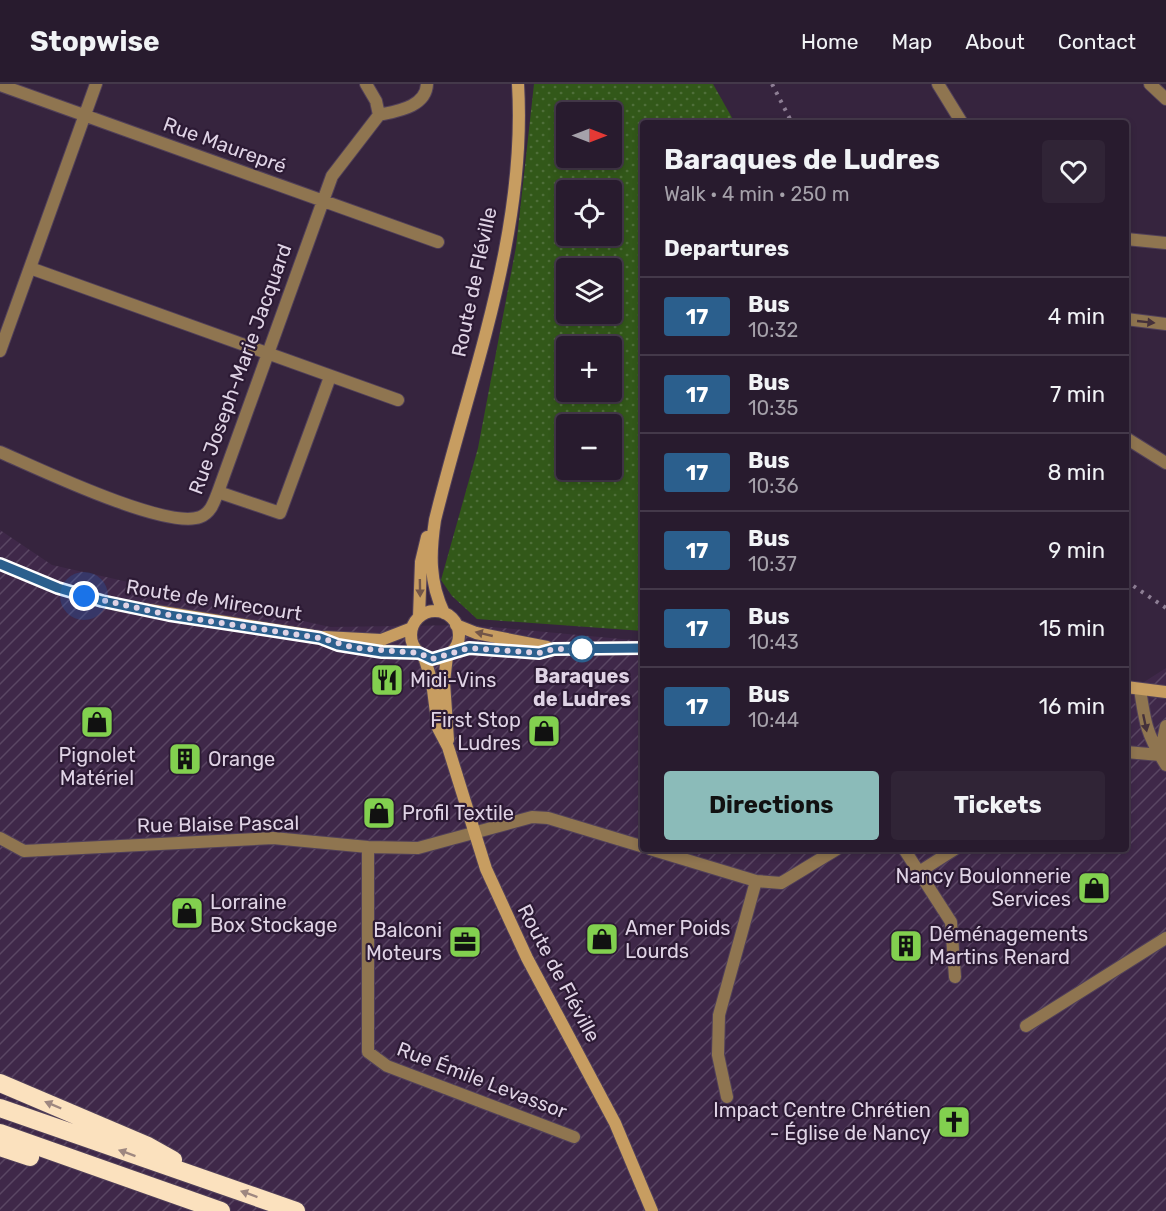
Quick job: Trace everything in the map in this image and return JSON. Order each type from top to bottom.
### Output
[{"type":"highway","points":[[0,1083],[148,1146],[202,1178]]},
{"type":"highway","points":[[0,1108],[296,1211]]},
{"type":"highway","points":[[0,1133],[221,1211]]},
{"type":"highway","points":[[0,1147],[54,1164],[134,1180]]},
{"type":"street","points":[[0,351],[96,84]]},
{"type":"street","points":[[366,84],[376,101],[379,115],[404,110],[425,95],[427,84]]},
{"type":"street","name":"Route de Fléville","points":[[419,617],[421,562],[435,520],[497,289],[515,174],[518,84]]},
{"type":"street","points":[[938,84],[960,120]]},
{"type":"street","points":[[1150,84],[1166,99]]},
{"type":"street","name":"Rue Maurepré","points":[[0,86],[438,242]]},
{"type":"street","name":"Rue Joseph-Marie Jacquard","points":[[0,452],[139,510],[194,518],[207,512],[218,492],[322,201],[345,157],[375,124],[379,115]]},
{"type":"street","points":[[1129,239],[1166,243]]},
{"type":"street","points":[[30,268],[398,400]]},
{"type":"street","points":[[1129,319],[1166,324]]},
{"type":"street","points":[[218,492],[280,513],[330,377]]},
{"type":"street","points":[[1129,440],[1166,463]]},
{"type":"street","name":"Route de Fléville","points":[[435,520],[431,546],[432,579],[444,613]]},
{"type":"street","name":"Route de Mirecourt","points":[[0,564],[58,588],[102,601],[169,615],[320,638],[338,645],[421,655]]},
{"type":"street","points":[[554,649],[539,653],[474,648],[432,659],[421,655],[413,646],[412,628],[419,617],[435,611],[444,613],[456,625],[476,633],[554,649],[640,648]]},
{"type":"street","points":[[450,654],[457,643],[456,625]]},
{"type":"street","name":"Route de Mirecourt","points":[[320,638],[340,636],[381,640],[412,628]]},
{"type":"street","name":"Route de Fléville","points":[[448,747],[444,682],[450,654]]},
{"type":"street","name":"Route de Fléville","points":[[421,655],[432,682],[438,728],[448,747],[473,834],[502,908],[607,1106],[652,1211]]},
{"type":"street","points":[[1129,687],[1166,692]]},
{"type":"street","points":[[1140,689],[1147,731],[1163,760]]},
{"type":"street","points":[[1163,760],[1166,726]]},
{"type":"street","points":[[1129,753],[1163,760]]},
{"type":"street","name":"Rue Blaise Pascal","points":[[0,838],[24,851],[273,838],[368,847],[418,848],[532,816],[548,818],[640,846]]},
{"type":"street","name":"Rue Émile Levassor","points":[[368,847],[368,1052],[387,1066],[574,1137]]},
{"type":"street","points":[[660,852],[756,881],[781,883],[832,852]]},
{"type":"street","points":[[906,852],[951,922],[955,977]]},
{"type":"street","points":[[919,872],[950,852]]},
{"type":"street","points":[[727,1097],[718,1055],[719,1015],[756,881]]},
{"type":"street","points":[[1026,1026],[1166,938]]},
{"type":"shaded area","points":[[0,530],[52,565],[330,627],[470,625],[640,641],[640,852],[1129,852],[1129,688],[1133,689],[1166,668],[1166,1211],[0,1211]]},
{"type":"green space","points":[[534,84],[713,84],[733,120],[640,120],[640,631],[477,619],[452,596],[441,580],[478,448],[516,247]]},
{"type":"railway","points":[[772,84],[790,120]]},
{"type":"railway","points":[[1129,583],[1166,608]]},
{"type":"bus line","name":"17","points":[[0,564],[58,588],[118,605],[320,638],[338,645],[382,652],[419,653],[432,659],[440,659],[453,651],[469,648],[539,653],[554,649],[640,648]]},
{"type":"place","name":"Baraques de Ludres","points":[[582,649]]},
{"type":"place","name":"Midi-Vins","points":[[387,680]]},
{"type":"place","name":"Pignolet Matériel","points":[[97,722]]},
{"type":"place","name":"First Stop Ludres","points":[[544,731]]},
{"type":"place","name":"Orange","points":[[185,759]]},
{"type":"place","name":"Profil Textile","points":[[379,813]]},
{"type":"place","name":"Nancy Boulonnerie Services","points":[[1094,888]]},
{"type":"place","name":"Lorraine Box Stockage","points":[[187,913]]},
{"type":"place","name":"Amer Poids Lourds","points":[[602,939]]},
{"type":"place","name":"Balconi Moteurs","points":[[465,942]]},
{"type":"place","name":"Déménagements Martins Renard","points":[[906,946]]},
{"type":"place","name":"Impact Centre Chrétien - Église de Nancy","points":[[954,1122]]},
{"type":"route","points":[[84,596],[169,615],[320,638],[355,648],[382,652],[419,653],[432,659],[440,659],[453,651],[469,648],[539,653],[554,649],[582,649]]}]
